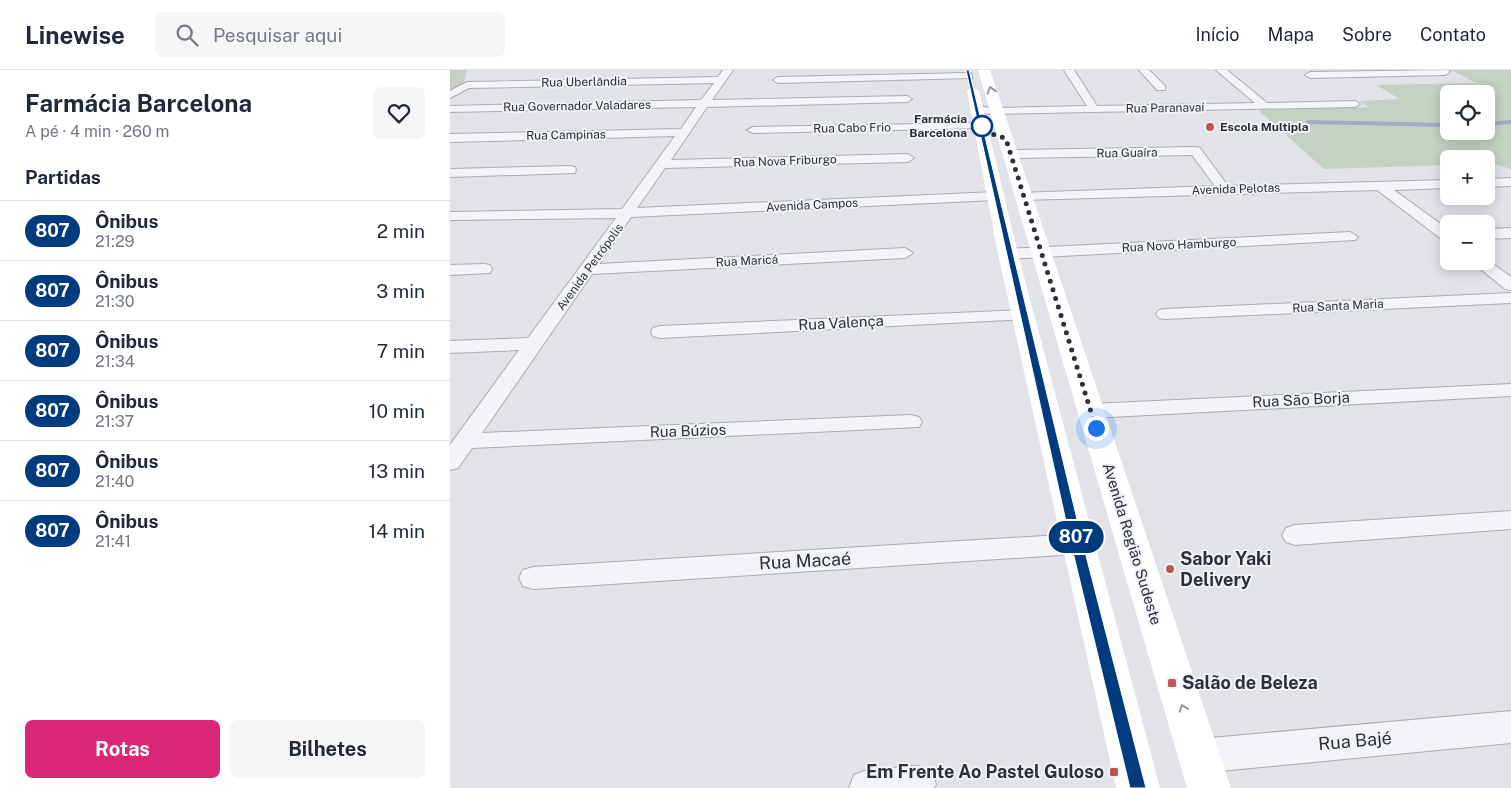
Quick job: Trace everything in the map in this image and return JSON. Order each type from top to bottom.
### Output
[{"type":"street","name":"Avenida Região Sudeste","points":[[984,70],[992,128],[995,196],[1077,544],[1138,788]]},
{"type":"street","points":[[1069,70],[1094,109]]},
{"type":"street","points":[[1144,70],[1161,88]]},
{"type":"street","points":[[1221,70],[1266,106]]},
{"type":"street","points":[[1306,73],[1443,71]]},
{"type":"street","name":"Avenida Região Sudeste","points":[[968,73],[1023,196],[1042,252],[1204,772]]},
{"type":"street","points":[[778,80],[968,73]]},
{"type":"street","points":[[1306,73],[1325,85]]},
{"type":"street","name":"Rua Uberlândia","points":[[450,95],[467,85],[724,75]]},
{"type":"street","name":"Avenida Petrópolis","points":[[450,462],[629,213],[682,132],[724,75]]},
{"type":"street","name":"Rua Paranavaí","points":[[992,128],[1094,109],[1355,104],[1340,94]]},
{"type":"street","name":"Rua Governador Valadares","points":[[450,109],[907,98]]},
{"type":"street","name":"Rua Cabo Frio","points":[[753,130],[992,128]]},
{"type":"street","name":"Rua Guaíra","points":[[992,128],[1196,152],[1224,190]]},
{"type":"street","name":"Rua Campinas","points":[[450,138],[682,132]]},
{"type":"street","name":"Rua Nova Friburgo","points":[[662,164],[908,158]]},
{"type":"street","points":[[450,173],[570,170]]},
{"type":"street","points":[[1495,183],[1511,182]]},
{"type":"street","name":"Avenida Pelotas","points":[[1023,196],[1440,184]]},
{"type":"street","points":[[1379,185],[1440,230]]},
{"type":"street","name":"Avenida Campos","points":[[450,216],[629,213],[995,196]]},
{"type":"street","points":[[1495,234],[1511,233]]},
{"type":"street","name":"Rua Novo Hamburgo","points":[[1008,254],[1350,237]]},
{"type":"street","name":"Rua Maricá","points":[[589,269],[905,253]]},
{"type":"street","points":[[450,270],[484,269]]},
{"type":"street","points":[[1491,270],[1511,285]]},
{"type":"street","name":"Rua Santa Maria","points":[[1164,314],[1511,298]]},
{"type":"street","name":"Rua Valença","points":[[660,332],[1023,315]]},
{"type":"street","points":[[450,346],[534,344]]},
{"type":"street","name":"Rua São Borja","points":[[1091,411],[1511,390]]},
{"type":"street","name":"Rua Búzios","points":[[465,441],[911,422]]},
{"type":"street","points":[[1295,535],[1511,520]]},
{"type":"street","name":"Rua Macaé","points":[[533,578],[1077,544]]},
{"type":"street","name":"Rua Bajé","points":[[1204,772],[1511,727]]},
{"type":"street","points":[[867,788],[918,784]]},
{"type":"green space","points":[[450,70],[467,70],[463,85],[450,92]]},
{"type":"green space","points":[[1451,70],[1511,70],[1511,169],[1495,164],[1495,150],[1440,150],[1440,165],[1324,169],[1258,110],[1369,107],[1360,101],[1400,99],[1376,85],[1477,83]]},
{"type":"waterway","points":[[1308,122],[1440,125]]},
{"type":"waterway","points":[[1495,123],[1511,122]]},
{"type":"bus line","name":"807","points":[[967,70],[982,126],[1003,232],[1077,544],[1138,788]]},
{"type":"place","name":"Farmácia Barcelona","points":[[982,126]]},
{"type":"place","name":"Escola Multipla","points":[[1210,127]]},
{"type":"place","name":"Sabor Yaki Delivery","points":[[1170,569]]},
{"type":"place","name":"Salão de Beleza","points":[[1172,683]]},
{"type":"place","name":"Em Frente Ao Pastel Guloso","points":[[1114,772]]},
{"type":"route","points":[[982,126],[983,133],[997,135],[1006,139],[1096,428]]}]
